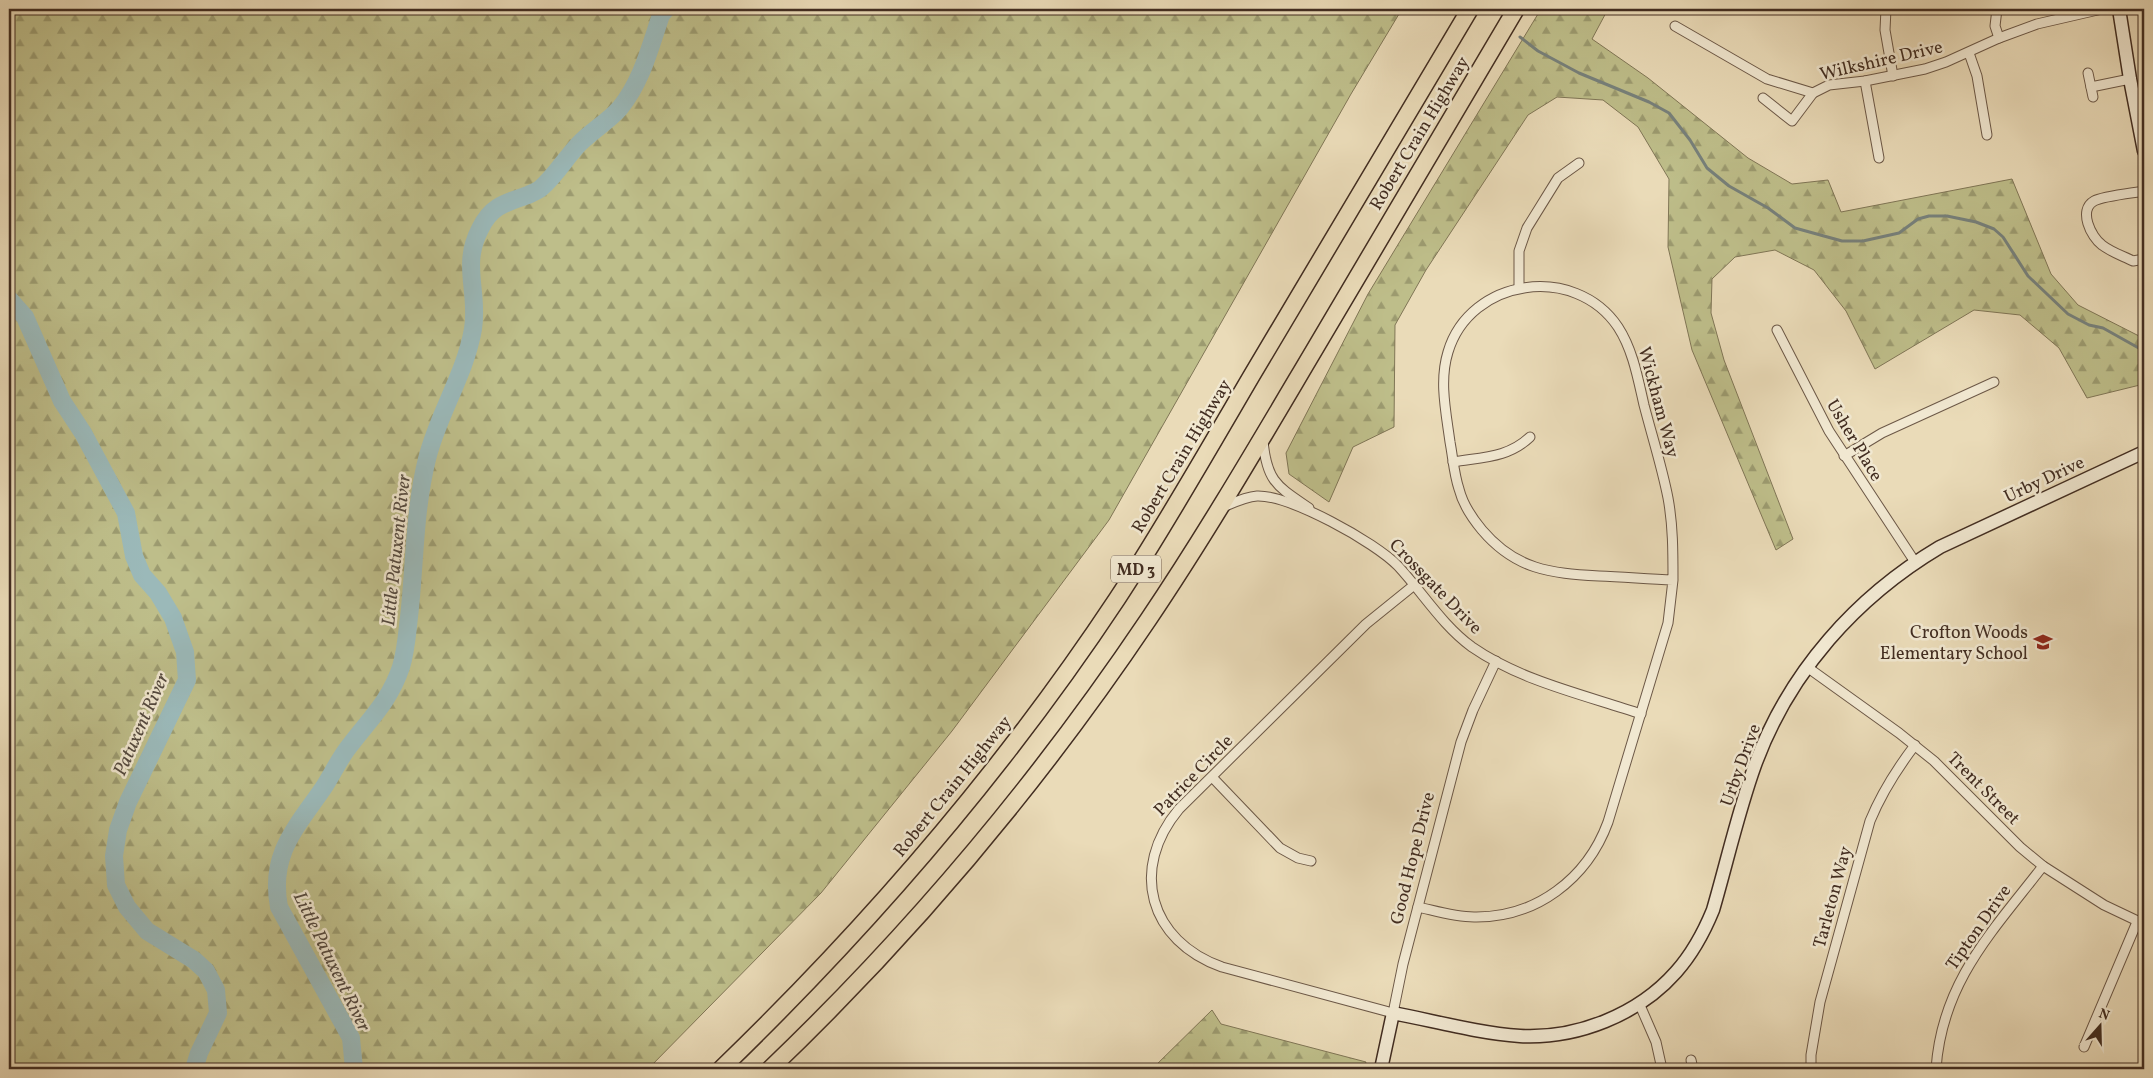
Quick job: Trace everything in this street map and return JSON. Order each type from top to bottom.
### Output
[{"type":"highway","name":"Robert Crain Highway","points":[[721,1069],[817,974],[911,870],[992,772],[1090,638],[1152,543],[1470,9]]},
{"type":"highway","name":"Robert Crain Highway","points":[[770,1069],[848,992],[918,915],[1020,793],[1126,652],[1263,437],[1516,9]]},
{"type":"highway","points":[[785,1069],[795,1045]]},
{"type":"street","points":[[1886,9],[1885,30],[1894,76]]},
{"type":"street","points":[[1996,9],[1995,26],[1998,38]]},
{"type":"street","name":"Wilkshire Drive","points":[[1675,26],[1767,79],[1813,93],[1829,85],[1894,76],[1939,65],[1998,38],[2037,24],[2102,9]]},
{"type":"street","points":[[2119,9],[2144,151]]},
{"type":"street","points":[[1969,52],[1977,76],[1987,135]]},
{"type":"street","points":[[2088,73],[2092,97]]},
{"type":"street","points":[[2091,87],[2130,79]]},
{"type":"street","points":[[1866,81],[1879,158]]},
{"type":"street","points":[[1763,98],[1792,121],[1813,93]]},
{"type":"street","points":[[1518,288],[1519,251],[1527,228],[1553,185],[1566,171],[1579,163]]},
{"type":"street","points":[[2144,191],[2095,200],[2086,212],[2089,225],[2101,244],[2133,262],[2144,259]]},
{"type":"street","name":"Wickham Way","points":[[1418,907],[1453,915],[1489,917],[1526,909],[1542,902],[1569,883],[1584,866],[1602,837],[1641,714],[1668,623],[1673,580],[1673,552],[1668,496],[1635,369],[1618,327],[1606,313],[1590,300],[1575,292],[1539,286],[1518,288],[1482,304],[1466,318],[1448,351],[1443,389],[1453,462],[1459,490],[1471,518],[1497,547],[1514,559],[1535,568],[1557,573],[1673,580]]},
{"type":"street","name":"Usher Place","points":[[1778,330],[1817,410],[1844,456],[1915,562]]},
{"type":"street","points":[[1844,456],[1882,433],[1994,382]]},
{"type":"street","name":"Crossgate Drive","points":[[1263,437],[1265,459],[1273,480],[1282,490],[1321,517]]},
{"type":"street","points":[[1453,462],[1506,454],[1530,437]]},
{"type":"street","name":"Urby Drive","points":[[1393,1013],[1493,1032],[1520,1036],[1547,1036],[1570,1033],[1591,1027],[1611,1019],[1639,1003],[1676,972],[1705,930],[1713,910],[1755,765],[1783,704],[1807,666],[1832,634],[1858,607],[1915,562],[1940,547],[2144,452]]},
{"type":"street","name":"Crossgate Drive","points":[[1218,510],[1242,499],[1268,497],[1321,517],[1360,537],[1386,555],[1399,567],[1454,631],[1471,646],[1496,661],[1542,681],[1641,714]]},
{"type":"street","name":"Patrice Circle","points":[[1393,1013],[1222,967],[1203,960],[1175,939],[1156,905],[1151,884],[1157,842],[1167,823],[1366,624],[1414,586]]},
{"type":"street","name":"Good Hope Drive","points":[[1381,1069],[1418,907],[1460,742],[1472,710],[1496,661]]},
{"type":"street","name":"Trent Street","points":[[1807,666],[1915,746],[1952,778],[2020,847],[2043,866],[2104,905],[2141,923]]},
{"type":"street","name":"Tarleton Way","points":[[1811,1069],[1811,1055],[1820,1002],[1870,821],[1879,798],[1892,775],[1915,746]]},
{"type":"street","points":[[1212,777],[1280,848],[1298,858],[1311,861]]},
{"type":"street","name":"Tipton Drive","points":[[1936,1069],[1937,1049],[1947,1011],[1964,971],[1977,951],[2043,866]]},
{"type":"street","points":[[2084,1047],[2141,923]]},
{"type":"street","points":[[1639,1003],[1656,1042],[1662,1069]]},
{"type":"green space","points":[[9,9],[1402,9],[1351,94],[1109,520],[952,731],[821,893],[648,1069],[9,1069]]},
{"type":"green space","points":[[1541,9],[1608,9],[1592,39],[1648,78],[1748,158],[1792,184],[1828,180],[1841,212],[2012,179],[2051,274],[2078,305],[2139,336],[2144,335],[2144,384],[2087,398],[2059,348],[2020,315],[1974,310],[1875,369],[1846,311],[1814,270],[1775,250],[1735,257],[1712,279],[1711,313],[1724,360],[1793,539],[1776,550],[1692,350],[1668,247],[1669,179],[1638,127],[1603,100],[1557,97],[1528,115],[1426,270],[1395,325],[1394,427],[1353,447],[1329,502],[1289,474],[1286,453],[1368,294]]},
{"type":"green space","points":[[1212,1010],[1221,1024],[1366,1062],[1364,1069],[1152,1069]]},
{"type":"waterway","name":"Little Patuxent River","points":[[354,1069],[351,1038],[279,907],[277,888],[281,857],[287,842],[324,787],[343,754],[386,699],[401,667],[407,636],[417,518],[427,459],[464,362],[473,329],[474,303],[471,267],[474,242],[484,221],[494,210],[541,188],[578,145],[620,108],[628,98],[640,75],[661,15],[666,9]]},
{"type":"waterway","points":[[1520,37],[1538,51],[1579,73],[1649,102],[1669,113],[1690,140],[1707,168],[1729,186],[1768,208],[1795,228],[1842,241],[1863,241],[1899,233],[1918,219],[1929,216],[1947,216],[1976,222],[1994,229],[2003,237],[2028,276],[2068,314],[2089,325],[2103,328],[2144,351]]},
{"type":"waterway","name":"Patuxent River","points":[[9,299],[25,317],[62,401],[83,433],[126,513],[134,556],[142,575],[158,593],[173,618],[185,652],[187,680],[128,802],[118,830],[114,856],[116,885],[127,907],[147,931],[194,960],[206,971],[216,990],[218,1013],[199,1053],[194,1069]]},
{"type":"place","name":"Crofton Woods Elementary School","points":[[2043,642]]}]
